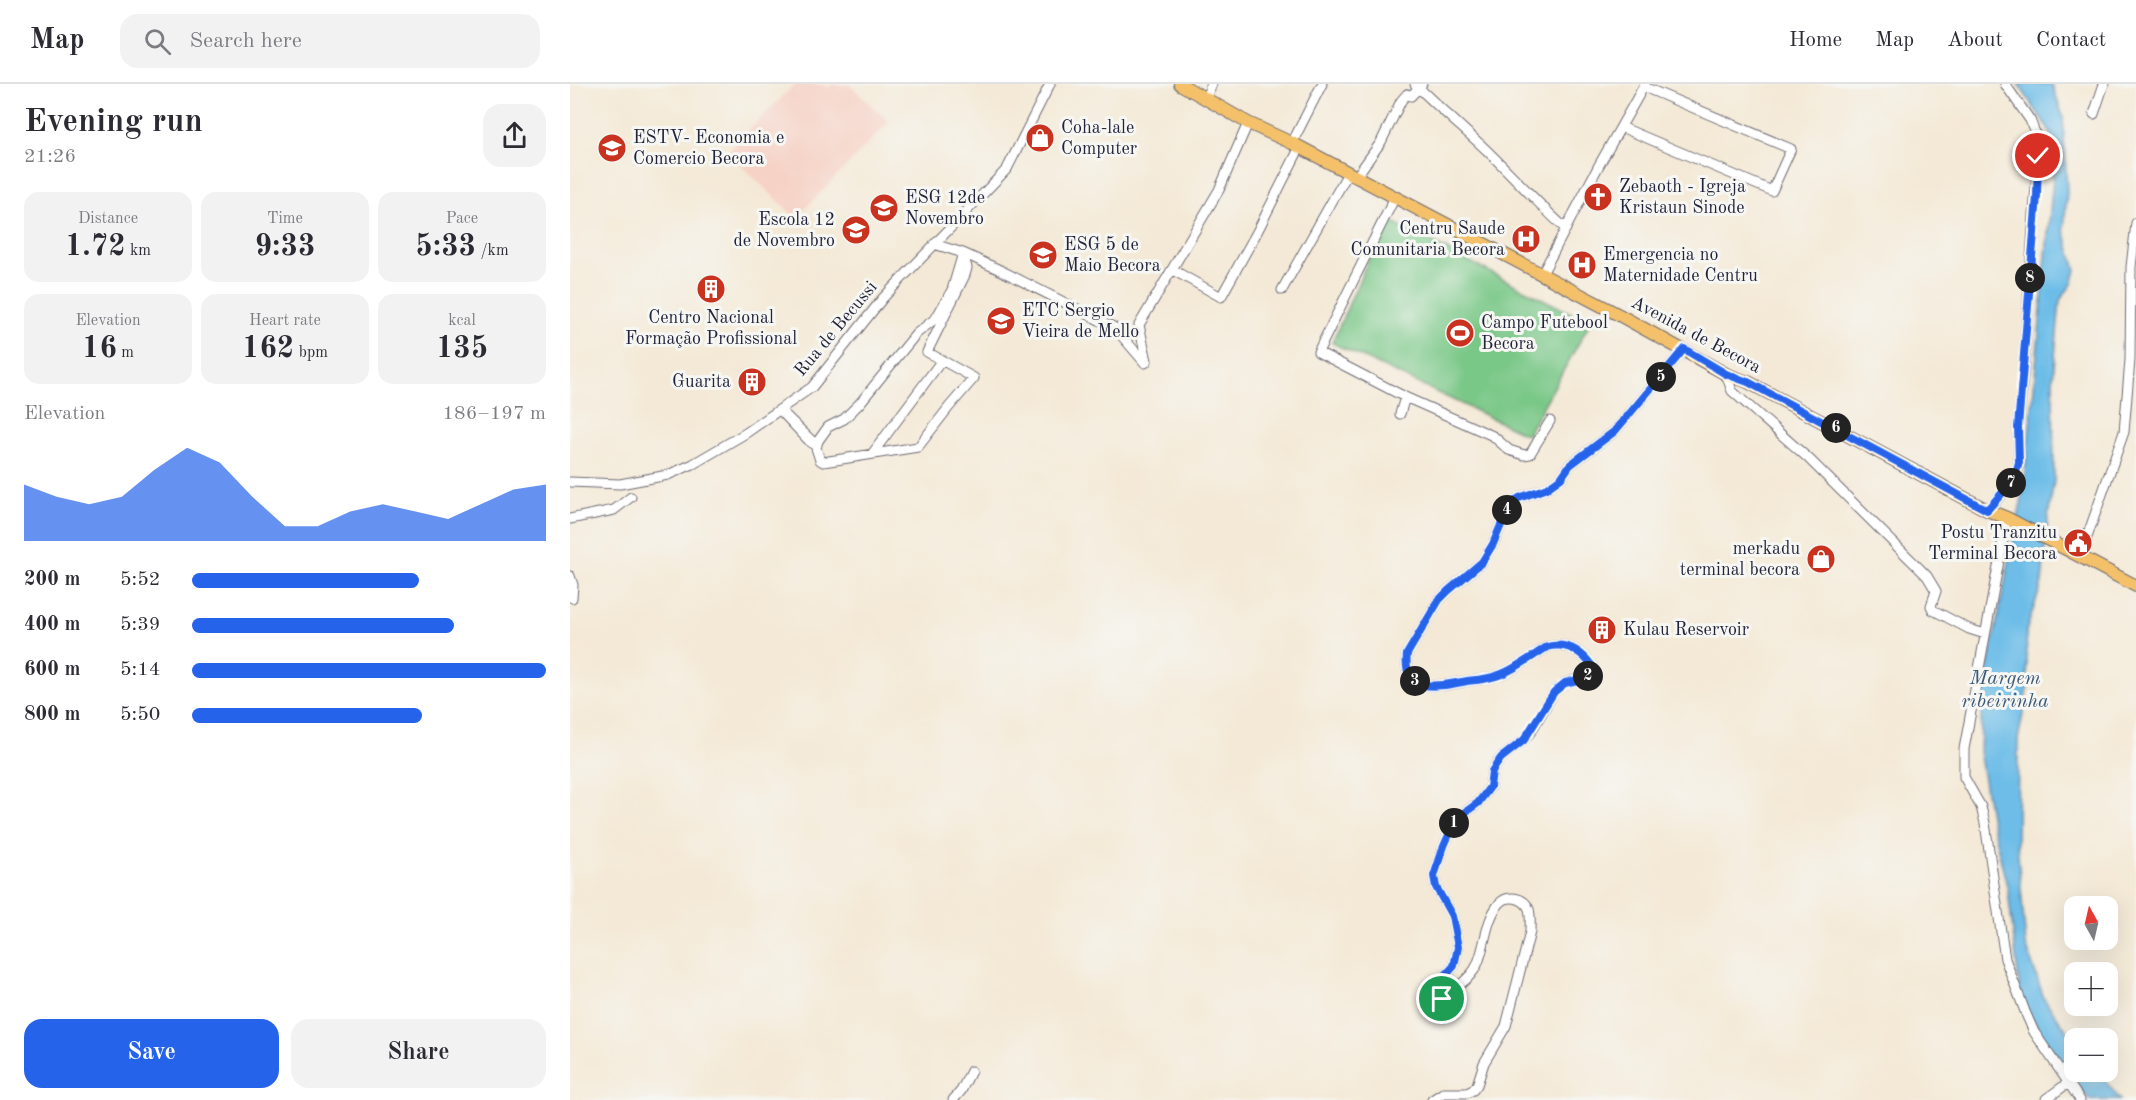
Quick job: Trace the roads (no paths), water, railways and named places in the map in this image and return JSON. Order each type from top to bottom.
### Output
[{"type":"main road","name":"Avenida de Becora","points":[[1180,84],[1248,123],[1296,145],[1684,349],[1726,374],[1759,387],[1987,510],[2012,520],[2136,586]]},
{"type":"street","name":"Rua de Becussi","points":[[570,482],[620,484],[668,475],[693,464],[746,433],[812,387],[877,304],[1007,169],[1050,84]]},
{"type":"street","points":[[1206,98],[1212,84]]},
{"type":"street","points":[[1173,270],[1221,297],[1257,232],[1322,84]]},
{"type":"street","points":[[1987,510],[2014,480],[2019,462],[2018,427],[2037,186],[2036,135],[2031,120],[2005,84]]},
{"type":"street","points":[[2094,114],[2104,84]]},
{"type":"street","points":[[1282,290],[1352,175],[1381,142],[1401,101],[1407,94],[1411,96],[1418,85],[1450,119],[1480,144],[1536,202],[1566,229]]},
{"type":"street","points":[[1542,274],[1621,127],[1644,85],[1791,149],[1772,191],[1621,127]]},
{"type":"street","points":[[934,244],[963,253],[1115,328],[1144,363],[1147,361],[1139,325],[1219,190],[1248,123]]},
{"type":"street","points":[[1395,197],[1318,352],[1406,397],[1493,436],[1509,450],[1530,454],[1550,421]]},
{"type":"street","points":[[2080,557],[2124,432],[2129,371],[2131,267],[2136,223]]},
{"type":"street","points":[[963,253],[967,268],[966,275],[927,352],[974,378],[918,447],[823,462],[818,454],[817,444],[828,428],[844,419],[860,403],[916,334],[936,318],[952,290],[963,253]]},
{"type":"street","points":[[1432,1100],[1443,1093],[1467,1093],[1477,1085],[1484,1063],[1506,1026],[1530,932],[1528,908],[1524,902],[1512,898],[1502,901],[1490,919],[1477,966],[1449,994],[1439,1001],[1430,999],[1430,992],[1454,966],[1458,947],[1452,916],[1436,887],[1434,876],[1444,846],[1456,819],[1478,803],[1490,787],[1492,771],[1501,758],[1524,740],[1554,692],[1565,683],[1586,678],[1592,666],[1586,657],[1575,649],[1555,645],[1547,647],[1497,676],[1432,686],[1419,685],[1413,680],[1406,664],[1407,654],[1439,600],[1482,562],[1493,544],[1509,506],[1519,498],[1547,488],[1561,478],[1570,465],[1615,431],[1684,349]]},
{"type":"street","points":[[872,454],[942,360]]},
{"type":"street","points":[[1726,374],[1732,391],[1809,459],[1926,576],[1936,591],[1931,606],[1933,610],[1969,629],[1985,634]]},
{"type":"street","points":[[1400,414],[1406,397]]},
{"type":"street","points":[[570,519],[614,510],[631,497]]},
{"type":"street","points":[[2012,520],[1985,634],[1964,749],[1963,771],[1983,815],[2005,959],[2034,1032],[2080,1100]]},
{"type":"street","points":[[570,576],[573,585],[572,598]]},
{"type":"street","points":[[953,1100],[961,1091],[971,1071]]},
{"type":"street","points":[[2046,1099],[2068,1083]]},
{"type":"water","name":"Margem ribeirinha","points":[[2018,84],[2052,84],[2063,117],[2067,192],[2064,230],[2076,270],[2072,284],[2060,300],[2053,380],[2054,481],[2042,583],[2026,631],[2028,689],[2018,739],[2017,843],[2026,945],[2044,999],[2065,1028],[2064,1068],[2021,1001],[2008,890],[1990,816],[1980,756],[1982,696],[2022,498],[2053,179],[2050,131]]},
{"type":"water","name":"Margem ribeirinha","points":[[2075,1082],[2106,1082],[2120,1100],[2090,1100]]},
{"type":"place","name":"Coha-lale Computer","points":[[1040,138]]},
{"type":"place","name":"ESTV- Economia e Comercio Becora","points":[[612,148]]},
{"type":"place","name":"Zebaoth - Igreja Kristaun Sinode","points":[[1598,197]]},
{"type":"place","name":"ESG 12de Novembro","points":[[884,208]]},
{"type":"place","name":"Escola 12 de Novembro","points":[[856,230]]},
{"type":"place","name":"Centru Saude Comunitaria Becora","points":[[1526,239]]},
{"type":"place","name":"ESG 5 de Maio Becora","points":[[1043,255]]},
{"type":"place","name":"Emergencia no Maternidade Centru","points":[[1582,265]]},
{"type":"place","name":"Centro Nacional Formação Profissional","points":[[711,289]]},
{"type":"place","name":"ETC Sergio Vieira de Mello","points":[[1001,321]]},
{"type":"place","name":"Campo Futebool Becora","points":[[1460,333]]},
{"type":"place","name":"Guarita","points":[[752,382]]},
{"type":"place","name":"Postu Tranzitu Terminal Becora","points":[[2078,543]]},
{"type":"place","name":"merkadu terminal becora","points":[[1821,559]]},
{"type":"place","name":"Kulau Reservoir","points":[[1602,630]]}]
